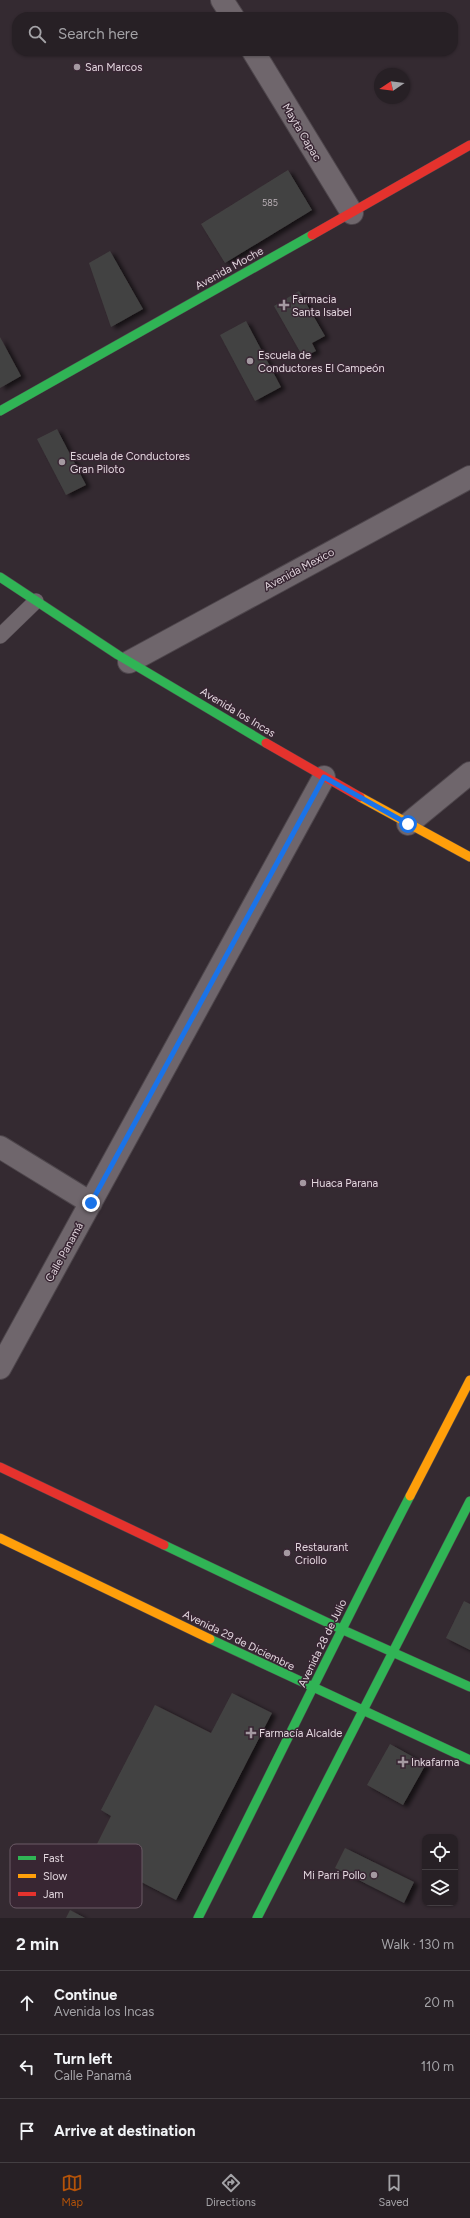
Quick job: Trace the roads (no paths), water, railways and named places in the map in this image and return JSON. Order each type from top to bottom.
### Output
[{"type":"street","points":[[222,0],[230,12]]},
{"type":"street","name":"Mayta Capac","points":[[256,56],[352,213]]},
{"type":"street","name":"Avenida Moche","points":[[0,411],[470,145]]},
{"type":"street","name":"Avenida Mexico","points":[[129,662],[470,477]]},
{"type":"street","name":"Avenida los Incas","points":[[0,577],[129,662],[324,777],[470,857]]},
{"type":"street","points":[[408,824],[470,773]]},
{"type":"street","name":"Calle Panamá","points":[[0,1368],[324,777]]},
{"type":"street","points":[[0,1147],[91,1203]]},
{"type":"street","name":"Avenida 28 de Julio","points":[[198,1918],[314,1689],[341,1629],[470,1380]]},
{"type":"street","points":[[0,1467],[341,1629],[395,1651],[470,1687]]},
{"type":"street","points":[[257,1918],[395,1651],[470,1501]]},
{"type":"street","name":"Avenida 29 de Diciembre","points":[[0,1538],[314,1689],[470,1760]]},
{"type":"lane","points":[[0,636],[36,601]]},
{"type":"place","name":"San Marcos","points":[[77,67]]},
{"type":"place","name":"Farmacia Santa Isabel","points":[[284,305]]},
{"type":"place","name":"Escuela de Conductores El Campeón","points":[[250,361]]},
{"type":"place","name":"Escuela de Conductores Gran Piloto","points":[[62,462]]},
{"type":"place","name":"Huaca Parana","points":[[303,1183]]},
{"type":"place","name":"Restaurant Criollo","points":[[287,1553]]},
{"type":"place","name":"Farmacía Alcalde","points":[[251,1733]]},
{"type":"place","name":"Inkafarma","points":[[403,1762]]},
{"type":"place","name":"Mi Parri Pollo","points":[[374,1875]]}]
